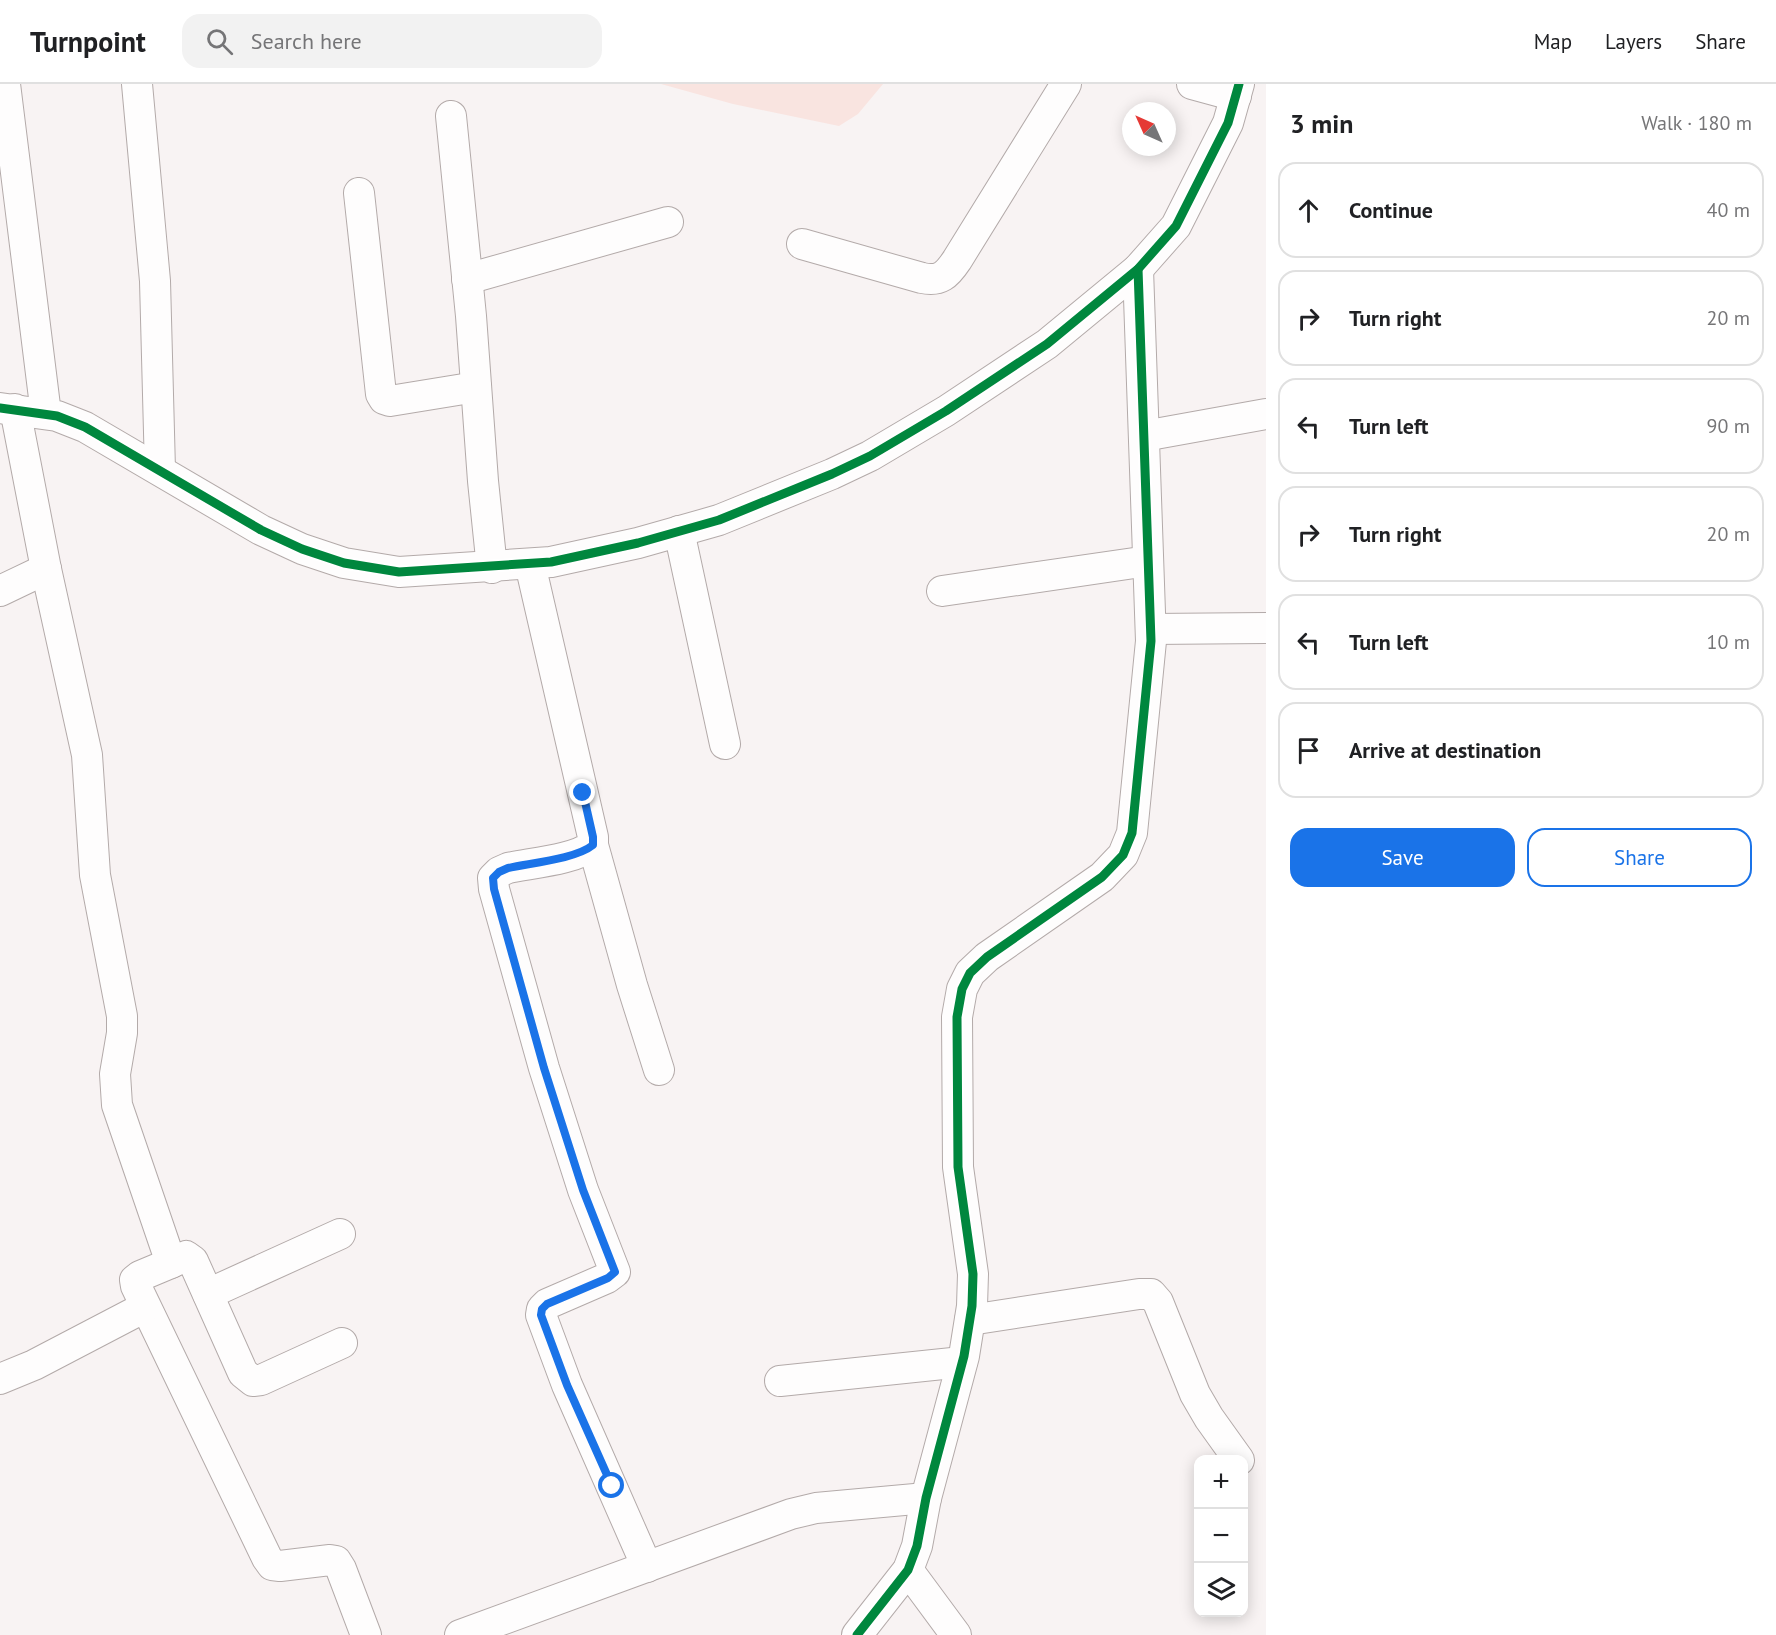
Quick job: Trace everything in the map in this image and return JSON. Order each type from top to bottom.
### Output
[{"type":"street","points":[[6,84],[46,414]]},
{"type":"street","points":[[137,84],[154,281],[160,470]]},
{"type":"street","points":[[802,244],[922,278],[932,280],[944,275],[957,260],[1066,84]]},
{"type":"street","points":[[171,1263],[117,1105],[115,1074],[122,1033],[122,1016],[95,875],[87,755],[8,408],[57,416],[85,427],[261,530],[302,549],[344,563],[399,572],[492,568],[562,560],[679,531],[719,520],[870,456],[946,411],[1047,344],[1138,269],[1176,226],[1228,123],[1237,90],[1192,84]]},
{"type":"street","points":[[451,116],[492,568]]},
{"type":"street","points":[[360,193],[380,385],[384,399],[390,401],[476,387]]},
{"type":"street","points":[[467,279],[668,222]]},
{"type":"street","points":[[857,1635],[908,1570],[917,1546],[926,1498],[962,1362],[970,1320],[973,1274],[958,1167],[957,1017],[962,989],[970,973],[987,957],[1102,877],[1123,855],[1132,833],[1148,685],[1150,629],[1138,269]]},
{"type":"street","points":[[1144,436],[1266,414]]},
{"type":"street","points":[[679,531],[726,744]]},
{"type":"street","points":[[942,591],[1148,561]]},
{"type":"street","points":[[530,564],[593,845],[632,986],[660,1070]]},
{"type":"street","points":[[0,591],[46,569]]},
{"type":"street","points":[[1150,629],[1266,628]]},
{"type":"street","points":[[593,845],[575,854],[508,868],[493,878],[494,889],[544,1068],[583,1190],[615,1272],[608,1278],[547,1304],[542,1309],[541,1315],[567,1385],[647,1568]]},
{"type":"street","points":[[208,1294],[340,1234]]},
{"type":"street","points":[[342,1343],[261,1380],[253,1381],[243,1373],[190,1257],[186,1256],[135,1280],[145,1307],[267,1558],[272,1564],[280,1566],[336,1561],[366,1635]]},
{"type":"street","points":[[970,1320],[1151,1294],[1158,1302],[1195,1394],[1235,1455]]},
{"type":"street","points":[[0,1379],[34,1365],[145,1307]]},
{"type":"street","points":[[780,1382],[962,1362]]},
{"type":"street","points":[[460,1635],[791,1514],[816,1508],[926,1498]]},
{"type":"street","points":[[908,1570],[956,1635]]},
{"type":"shaded area","points":[[661,84],[883,84],[858,114],[839,126],[733,104]]},
{"type":"cycle path","points":[[0,408],[57,416],[85,427],[261,530],[302,549],[344,563],[399,572],[551,562],[638,543],[719,520],[870,456],[946,411],[1047,344],[1138,269],[1176,226],[1228,123],[1239,84]]},
{"type":"cycle path","points":[[857,1635],[908,1570],[917,1546],[926,1498],[964,1356],[972,1306],[973,1274],[958,1167],[957,1017],[962,989],[970,973],[987,957],[1102,877],[1123,855],[1132,833],[1151,641],[1138,269]]},
{"type":"route","points":[[583,793],[593,845],[575,854],[508,868],[493,878],[494,889],[544,1068],[583,1190],[615,1272],[608,1278],[547,1304],[542,1309],[541,1315],[567,1385],[612,1486]]}]
